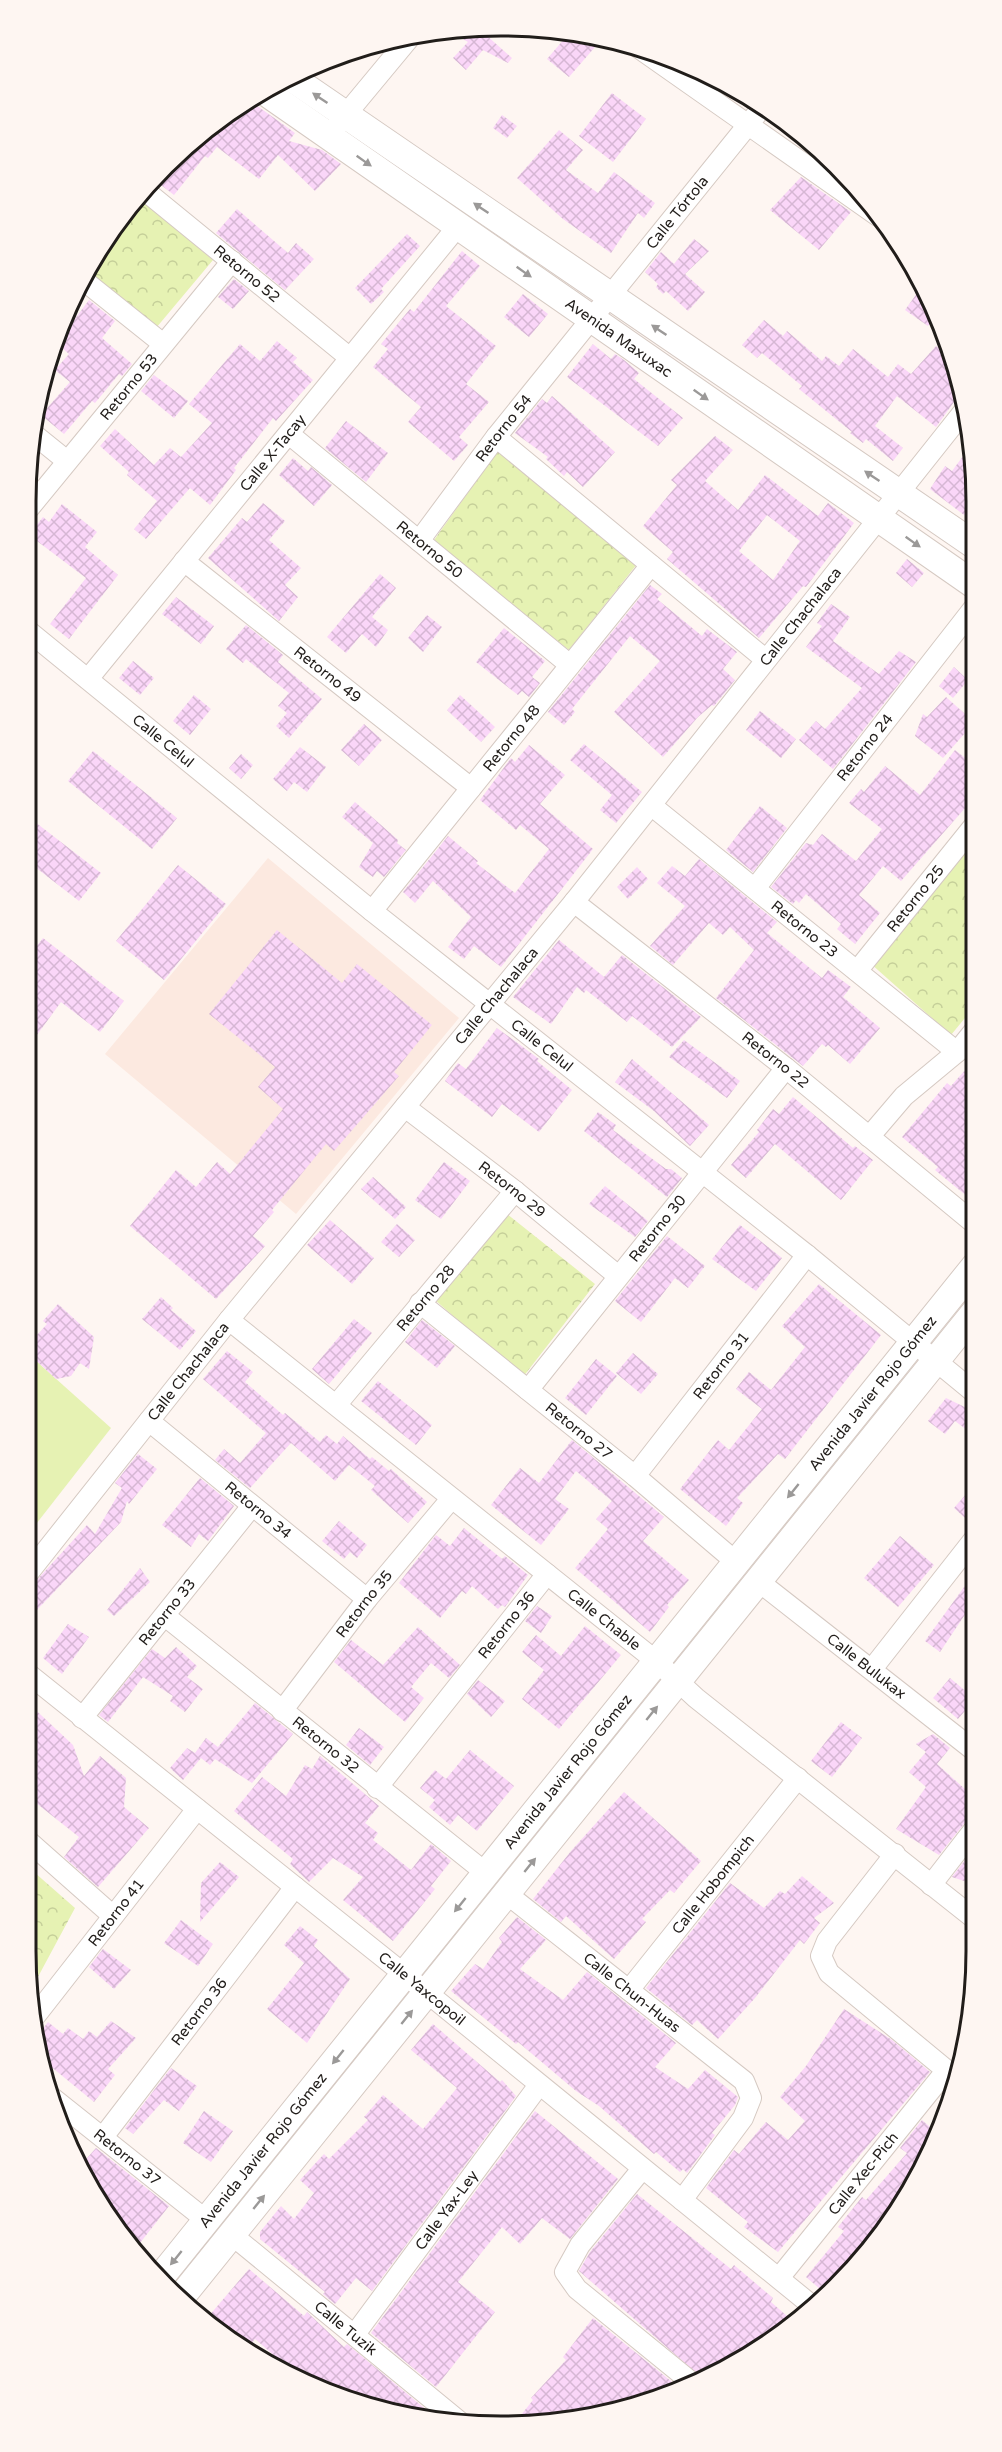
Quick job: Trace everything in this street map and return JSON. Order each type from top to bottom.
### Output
[{"type":"main road","name":"Avenida Maxuxac","points":[[298,82],[966,539]]},
{"type":"main road","name":"Avenida Maxuxac","points":[[272,97],[966,579]]},
{"type":"main road","name":"Avenida Javier Rojo Gómez","points":[[165,2272],[966,1277]]},
{"type":"main road","name":"Avenida Javier Rojo Gómez","points":[[186,2293],[966,1323]]},
{"type":"street","points":[[329,137],[402,47]]},
{"type":"street","points":[[664,66],[857,201]]},
{"type":"street","name":"Calle Tórtola","points":[[591,318],[758,113]]},
{"type":"street","name":"Retorno 52","points":[[150,195],[350,358]]},
{"type":"street","name":"Calle X-Tacay","points":[[88,679],[458,226]]},
{"type":"street","name":"Retorno 53","points":[[36,499],[162,343],[232,261]]},
{"type":"street","points":[[89,285],[162,343]]},
{"type":"street","name":"Retorno 54","points":[[419,541],[496,437],[591,318]]},
{"type":"street","name":"Calle Chachalaca","points":[[36,1563],[229,1320],[652,806],[765,659],[958,418]]},
{"type":"street","name":"Retorno 50","points":[[289,434],[570,665]]},
{"type":"street","points":[[496,437],[765,659]]},
{"type":"street","points":[[40,439],[67,461]]},
{"type":"street","name":"Retorno 49","points":[[184,561],[471,788]]},
{"type":"street","name":"Retorno 48","points":[[372,911],[651,565]]},
{"type":"street","name":"Retorno 24","points":[[756,887],[966,618]]},
{"type":"street","name":"Calle Celul","points":[[36,637],[489,1005],[807,1255],[966,1387]]},
{"type":"street","name":"Retorno 23","points":[[652,806],[756,887],[957,1052]]},
{"type":"street","name":"Retorno 25","points":[[857,971],[966,837]]},
{"type":"street","name":"Retorno 22","points":[[574,902],[786,1068],[966,1217]]},
{"type":"street","points":[[869,1137],[904,1096],[957,1052],[966,1041]]},
{"type":"street","name":"Retorno 30","points":[[528,1390],[617,1275],[786,1068]]},
{"type":"street","name":"Retorno 29","points":[[405,1107],[515,1191],[617,1275]]},
{"type":"street","name":"Retorno 28","points":[[337,1404],[515,1191]]},
{"type":"street","name":"Retorno 31","points":[[635,1476],[807,1255]]},
{"type":"street","name":"Retorno 27","points":[[420,1303],[635,1476],[736,1562]]},
{"type":"street","name":"Calle Chable","points":[[229,1320],[337,1404],[451,1499],[656,1661],[966,1912]]},
{"type":"street","name":"Retorno 34","points":[[148,1420],[367,1599]]},
{"type":"street","name":"Retorno 35","points":[[282,1711],[367,1599],[451,1499]]},
{"type":"street","name":"Retorno 33","points":[[82,1718],[252,1506]]},
{"type":"street","points":[[872,1669],[966,1549]]},
{"type":"street","name":"Retorno 36","points":[[378,1788],[547,1574]]},
{"type":"street","name":"Calle Bulukax","points":[[758,1581],[966,1744]]},
{"type":"street","name":"Retorno 32","points":[[165,1616],[486,1873]]},
{"type":"street","name":"Calle Yaxcopoil","points":[[36,1680],[404,1974],[807,2302]]},
{"type":"street","name":"Calle Hobompich","points":[[629,1990],[798,1778]]},
{"type":"street","name":"Retorno 41","points":[[40,2010],[196,1809]]},
{"type":"street","points":[[931,1885],[966,1840]]},
{"type":"street","points":[[36,1848],[113,1916]]},
{"type":"street","points":[[894,1854],[827,1941],[820,1956],[829,1972],[949,2074]]},
{"type":"street","name":"Retorno 36","points":[[103,2138],[295,1887]]},
{"type":"street","name":"Calle Chun-Huas","points":[[507,1894],[744,2081],[751,2098],[743,2118],[682,2200]]},
{"type":"street","name":"Calle Xec-Pich","points":[[779,2278],[947,2079]]},
{"type":"street","name":"Calle Yax-Ley","points":[[355,2334],[539,2085]]},
{"type":"street","name":"Retorno 37","points":[[63,2106],[206,2220]]},
{"type":"street","points":[[642,2169],[580,2245],[565,2272],[577,2289],[686,2378]]},
{"type":"street","name":"Calle Tuzik","points":[[232,2235],[448,2413]]},
{"type":"shaded area","points":[[268,858],[459,1018],[296,1214],[105,1054]]},
{"type":"green space","points":[[144,202],[213,260],[151,334],[91,282],[114,243]]},
{"type":"green space","points":[[499,449],[637,564],[569,650],[432,543]]},
{"type":"green space","points":[[966,852],[966,1017],[951,1035],[870,963]]},
{"type":"green space","points":[[507,1214],[595,1284],[523,1377],[435,1300]]},
{"type":"green space","points":[[36,1361],[111,1428],[36,1524]]},
{"type":"green space","points":[[36,1874],[75,1908],[37,1979]]},
{"type":"building","points":[[488,36],[512,58],[508,63],[483,50],[466,70],[453,58],[468,42],[461,38]]},
{"type":"building","points":[[563,40],[596,46],[569,77],[547,59]]},
{"type":"building","points":[[612,93],[646,119],[613,162],[579,136]]},
{"type":"building","points":[[257,106],[295,133],[289,141],[322,150],[341,164],[315,191],[278,155],[259,179],[217,147],[208,158],[205,156],[174,195],[161,185],[194,151]]},
{"type":"building","points":[[502,115],[517,126],[507,138],[493,128]]},
{"type":"building","points":[[559,130],[583,150],[566,170],[598,193],[614,172],[655,203],[644,218],[638,213],[611,253],[563,219],[517,178]]},
{"type":"building","points":[[801,177],[851,212],[819,250],[770,210]]},
{"type":"building","points":[[237,209],[288,253],[296,243],[314,259],[285,290],[216,233]]},
{"type":"building","points":[[407,234],[420,246],[381,289],[384,292],[371,304],[355,288]]},
{"type":"building","points":[[694,239],[709,251],[685,274],[705,292],[688,311],[666,291],[663,294],[656,287],[658,284],[645,272],[661,252],[674,264]]},
{"type":"building","points":[[462,251],[480,266],[446,306],[496,346],[466,384],[489,402],[459,437],[468,445],[454,461],[408,422],[421,407],[373,367],[388,349],[381,344],[410,309],[414,312]]},
{"type":"building","points":[[234,279],[249,291],[233,309],[218,297]]},
{"type":"building","points":[[917,293],[931,322],[928,326],[905,310]]},
{"type":"building","points":[[523,294],[548,314],[529,337],[504,317]]},
{"type":"building","points":[[89,300],[115,321],[102,338],[132,364],[122,376],[119,374],[95,403],[92,401],[64,434],[44,417],[45,411],[70,382],[55,370],[69,354],[62,348],[71,324]]},
{"type":"building","points":[[764,320],[783,336],[787,331],[822,361],[826,356],[839,366],[853,349],[888,377],[898,364],[911,374],[936,346],[941,352],[955,401],[936,427],[897,396],[875,426],[903,448],[893,461],[866,439],[863,443],[850,433],[852,432],[799,389],[802,386],[762,353],[757,358],[742,345]]},
{"type":"building","points":[[277,341],[297,358],[293,362],[313,380],[276,421],[273,418],[234,468],[236,470],[210,505],[190,488],[146,539],[134,529],[157,501],[127,475],[129,472],[100,446],[115,429],[154,465],[170,448],[181,457],[212,423],[189,404],[240,344],[260,361]]},
{"type":"building","points":[[593,344],[611,359],[615,354],[624,360],[639,373],[634,379],[683,418],[658,446],[567,377]]},
{"type":"building","points":[[154,375],[188,401],[174,418],[141,391]]},
{"type":"building","points":[[552,396],[615,452],[583,487],[567,472],[564,476],[546,459],[548,457],[515,433],[542,399],[547,403]]},
{"type":"building","points":[[346,421],[388,453],[366,482],[325,448]]},
{"type":"building","points":[[715,436],[733,450],[705,481],[738,510],[765,475],[818,516],[828,503],[854,523],[806,587],[803,586],[759,638],[667,559],[673,552],[643,526],[677,485],[671,480]],"holes":[[[767,515],[800,541],[773,580],[739,551]]]},
{"type":"building","points":[[963,455],[966,501],[964,515],[930,489],[945,466],[952,471]]},
{"type":"building","points":[[293,458],[308,471],[311,467],[332,485],[314,506],[279,475]]},
{"type":"building","points":[[263,503],[285,521],[269,540],[301,568],[285,585],[298,597],[279,621],[208,558],[242,518],[247,522]]},
{"type":"building","points":[[62,504],[97,532],[85,547],[118,575],[69,639],[50,624],[86,578],[36,540],[36,526],[43,517],[49,522]]},
{"type":"building","points":[[907,559],[924,573],[912,587],[896,573]]},
{"type":"building","points":[[380,574],[396,588],[372,617],[388,630],[376,647],[362,634],[346,653],[327,637]]},
{"type":"building","points":[[650,585],[662,594],[657,599],[702,636],[707,629],[737,652],[723,669],[735,680],[714,706],[712,705],[698,717],[663,757],[614,712],[660,661],[630,636],[572,709],[575,712],[564,725],[548,712]]},
{"type":"building","points":[[176,597],[214,626],[201,644],[162,614]]},
{"type":"building","points":[[831,604],[850,617],[833,641],[879,674],[899,651],[916,662],[833,769],[799,740],[816,721],[825,729],[862,688],[806,647],[822,626],[817,623]]},
{"type":"building","points":[[427,615],[442,627],[423,652],[408,638]]},
{"type":"building","points":[[246,625],[283,655],[278,662],[322,699],[289,738],[276,726],[287,713],[278,706],[289,693],[246,659],[243,663],[226,649]]},
{"type":"building","points":[[504,628],[545,661],[532,677],[540,683],[529,697],[522,691],[518,695],[476,662]]},
{"type":"building","points":[[133,661],[154,678],[140,695],[119,678]]},
{"type":"building","points":[[954,667],[966,678],[966,682],[953,698],[939,686]]},
{"type":"building","points":[[194,695],[211,709],[190,735],[173,721]]},
{"type":"building","points":[[460,695],[495,727],[481,742],[447,710]]},
{"type":"building","points":[[946,697],[966,715],[966,732],[943,758],[915,736],[923,714],[927,717]]},
{"type":"building","points":[[760,711],[796,739],[781,758],[746,730]]},
{"type":"building","points":[[364,724],[382,740],[359,766],[341,750]]},
{"type":"building","points":[[584,744],[642,792],[616,823],[600,810],[612,795],[570,760]]},
{"type":"building","points":[[529,745],[565,775],[540,804],[593,849],[501,967],[474,946],[464,959],[448,947],[471,917],[433,881],[415,903],[403,892],[448,836],[478,861],[476,863],[515,893],[549,849],[520,825],[516,830],[480,800],[511,758],[515,762]]},
{"type":"building","points":[[300,747],[326,767],[307,792],[294,782],[287,791],[273,779]]},
{"type":"building","points":[[955,750],[966,759],[966,807],[901,881],[883,866],[859,895],[880,913],[855,944],[837,929],[841,924],[806,894],[799,903],[796,900],[793,904],[771,887],[806,843],[813,845],[822,834],[856,861],[882,829],[849,803],[861,789],[864,792],[885,766],[920,795]]},
{"type":"building","points":[[93,751],[177,818],[152,849],[68,781]]},
{"type":"building","points":[[241,754],[253,765],[241,779],[229,768]]},
{"type":"building","points":[[355,802],[406,850],[384,877],[377,871],[373,877],[359,867],[373,843],[342,817]]},
{"type":"building","points":[[760,806],[787,828],[753,872],[726,850]]},
{"type":"building","points":[[36,823],[101,873],[79,901],[36,868]]},
{"type":"building","points":[[699,859],[777,922],[767,933],[822,978],[828,970],[851,987],[843,997],[880,1028],[850,1064],[828,1045],[826,1047],[822,1044],[803,1066],[716,998],[754,950],[730,927],[723,935],[709,923],[673,965],[650,946],[685,906],[657,883],[672,866],[685,876]]},
{"type":"building","points":[[178,865],[226,904],[164,980],[116,941]]},
{"type":"building","points":[[637,867],[648,879],[628,899],[617,887]]},
{"type":"building","points":[[277,930],[342,983],[357,964],[432,1025],[394,1072],[399,1076],[334,1151],[326,1144],[272,1210],[274,1212],[253,1236],[265,1246],[216,1299],[130,1226],[176,1170],[196,1187],[217,1162],[230,1174],[283,1109],[258,1087],[275,1067],[209,1014]]},
{"type":"building","points":[[43,938],[124,1001],[100,1032],[61,1002],[36,1036],[36,947]]},
{"type":"building","points":[[559,940],[604,977],[622,955],[701,1017],[672,1047],[632,1016],[627,1022],[586,990],[584,993],[577,987],[551,1024],[513,997]]},
{"type":"building","points":[[497,1028],[539,1059],[537,1061],[572,1090],[539,1132],[502,1104],[492,1117],[445,1081],[458,1063],[466,1069]]},
{"type":"building","points":[[684,1040],[740,1081],[727,1098],[669,1057]]},
{"type":"building","points":[[632,1059],[709,1125],[690,1146],[654,1111],[615,1082]]},
{"type":"building","points":[[966,1069],[966,1128],[964,1130],[966,1132],[966,1195],[935,1170],[938,1167],[902,1137],[947,1083],[951,1086]]},
{"type":"building","points":[[793,1097],[853,1148],[855,1146],[873,1160],[841,1200],[775,1144],[746,1178],[731,1165],[759,1132],[757,1130],[773,1109],[779,1114]]},
{"type":"building","points":[[598,1112],[616,1125],[613,1130],[682,1178],[667,1197],[584,1131]]},
{"type":"building","points":[[444,1162],[470,1181],[441,1219],[415,1200]]},
{"type":"building","points":[[373,1177],[406,1207],[395,1219],[361,1189]]},
{"type":"building","points":[[605,1186],[648,1221],[635,1237],[589,1204]]},
{"type":"building","points":[[330,1220],[374,1258],[352,1284],[307,1245]]},
{"type":"building","points":[[397,1224],[415,1240],[399,1257],[381,1242]]},
{"type":"building","points":[[740,1225],[782,1258],[756,1291],[712,1259]]},
{"type":"building","points":[[667,1236],[705,1266],[688,1288],[675,1278],[641,1322],[615,1301]]},
{"type":"building","points":[[819,1284],[881,1335],[785,1459],[778,1454],[737,1498],[743,1503],[726,1526],[680,1489],[718,1440],[729,1450],[762,1409],[736,1389],[749,1372],[771,1390],[805,1347],[782,1326]]},
{"type":"building","points":[[161,1297],[173,1308],[171,1310],[196,1331],[180,1350],[142,1319]]},
{"type":"building","points":[[58,1304],[94,1337],[89,1369],[80,1363],[71,1376],[56,1379],[36,1360],[36,1336],[47,1324],[43,1321]]},
{"type":"building","points":[[354,1319],[372,1333],[329,1384],[312,1369]]},
{"type":"building","points":[[422,1320],[455,1346],[437,1368],[405,1342]]},
{"type":"building","points":[[227,1351],[253,1372],[245,1382],[283,1415],[285,1413],[320,1442],[326,1435],[337,1444],[343,1436],[370,1459],[372,1457],[389,1471],[391,1469],[427,1502],[408,1523],[371,1490],[375,1486],[349,1465],[335,1481],[291,1443],[250,1488],[215,1460],[224,1449],[240,1463],[266,1433],[203,1379]]},
{"type":"building","points":[[633,1353],[658,1374],[641,1394],[616,1373]]},
{"type":"building","points":[[596,1359],[617,1376],[586,1415],[565,1398]]},
{"type":"building","points":[[378,1381],[432,1425],[416,1445],[361,1401]]},
{"type":"building","points":[[946,1398],[966,1408],[966,1429],[955,1421],[945,1434],[928,1421]]},
{"type":"building","points":[[572,1440],[664,1517],[643,1541],[689,1580],[667,1605],[669,1607],[650,1632],[575,1568],[608,1529],[596,1519],[612,1501],[576,1471],[555,1499],[569,1509],[541,1545],[491,1505],[520,1468],[539,1483]]},
{"type":"building","points":[[138,1454],[157,1469],[129,1504],[127,1501],[121,1522],[36,1611],[36,1581],[87,1525],[95,1534],[122,1488],[115,1483]]},
{"type":"building","points":[[200,1478],[234,1506],[208,1541],[199,1534],[191,1547],[162,1525]]},
{"type":"building","points":[[966,1494],[966,1519],[954,1508]]},
{"type":"building","points":[[339,1521],[367,1545],[357,1558],[350,1552],[344,1559],[322,1541]]},
{"type":"building","points":[[464,1528],[502,1559],[505,1556],[528,1575],[505,1607],[502,1605],[498,1609],[472,1586],[466,1594],[462,1591],[440,1618],[399,1583],[436,1535],[450,1546]]},
{"type":"building","points":[[900,1536],[934,1565],[898,1607],[864,1578]]},
{"type":"building","points":[[140,1568],[150,1582],[114,1616],[107,1610]]},
{"type":"building","points":[[966,1584],[966,1613],[940,1652],[925,1641]]},
{"type":"building","points":[[537,1606],[552,1616],[541,1633],[525,1621]]},
{"type":"building","points":[[68,1624],[89,1637],[62,1674],[43,1658]]},
{"type":"building","points":[[585,1626],[621,1655],[559,1729],[522,1699],[544,1670],[522,1652],[536,1635],[561,1656]]},
{"type":"building","points":[[418,1627],[460,1665],[449,1678],[431,1663],[411,1687],[424,1698],[405,1722],[334,1662],[351,1640],[383,1665]]},
{"type":"building","points":[[176,1647],[197,1666],[187,1677],[203,1689],[185,1712],[170,1701],[173,1696],[143,1677],[108,1722],[99,1715],[152,1649],[165,1658]]},
{"type":"building","points":[[950,1678],[966,1691],[966,1710],[958,1719],[933,1698]]},
{"type":"building","points":[[478,1680],[505,1701],[491,1717],[467,1694]]},
{"type":"building","points":[[255,1703],[293,1734],[252,1783],[215,1759],[210,1765],[201,1758],[183,1780],[170,1768],[187,1748],[195,1753],[206,1738],[218,1747]]},
{"type":"building","points":[[36,1710],[73,1745],[84,1776],[100,1756],[126,1778],[124,1807],[149,1828],[98,1887],[64,1857],[79,1837],[36,1803]]},
{"type":"building","points":[[841,1722],[862,1738],[832,1777],[811,1761]]},
{"type":"building","points":[[359,1728],[384,1747],[370,1765],[346,1745]]},
{"type":"building","points":[[933,1734],[950,1748],[937,1764],[966,1790],[966,1821],[939,1855],[896,1829],[926,1787],[909,1772],[926,1752],[916,1744]]},
{"type":"building","points":[[470,1750],[514,1786],[477,1831],[458,1815],[450,1825],[429,1807],[435,1800],[420,1788],[435,1770],[446,1779]]},
{"type":"building","points":[[320,1756],[379,1806],[365,1823],[378,1833],[373,1840],[411,1870],[431,1844],[451,1861],[431,1886],[435,1889],[393,1941],[343,1900],[363,1877],[333,1858],[309,1882],[290,1864],[293,1859],[234,1811],[262,1777],[286,1796],[305,1765],[312,1769]]},
{"type":"building","points":[[624,1792],[701,1861],[674,1893],[670,1890],[642,1919],[646,1922],[614,1959],[566,1916],[561,1922],[533,1899],[571,1851]]},
{"type":"building","points":[[966,1859],[966,1882],[952,1877]]},
{"type":"building","points":[[220,1862],[239,1877],[200,1922],[201,1883]]},
{"type":"building","points":[[802,1876],[834,1903],[814,1918],[820,1923],[804,1944],[800,1940],[755,1998],[718,2039],[697,2020],[692,2025],[646,1988],[730,1883],[764,1908],[780,1891],[785,1894]]},
{"type":"building","points":[[517,1917],[546,1940],[520,1969],[563,2000],[587,1972],[676,2043],[655,2067],[688,2089],[705,2070],[738,2097],[735,2105],[712,2133],[715,2135],[687,2173],[683,2169],[680,2172],[656,2152],[654,2154],[599,2106],[576,2091],[518,2042],[516,2044],[451,1991],[475,1964],[483,1969],[502,1942],[499,1938]]},
{"type":"building","points":[[181,1920],[213,1944],[198,1966],[164,1943]]},
{"type":"building","points":[[300,1926],[318,1940],[314,1946],[350,1979],[307,2043],[267,2009],[304,1963],[284,1945]]},
{"type":"building","points":[[103,1949],[131,1970],[114,1989],[89,1967]]},
{"type":"building","points":[[844,2009],[892,2040],[930,2072],[778,2252],[744,2227],[748,2222],[706,2188],[734,2150],[739,2154],[766,2122],[788,2140],[805,2121],[780,2097],[806,2066]]},
{"type":"building","points":[[111,2021],[136,2038],[108,2069],[115,2075],[94,2102],[51,2067],[43,2029],[48,2022],[63,2034],[68,2028],[83,2039],[89,2031],[97,2037]]},
{"type":"building","points":[[433,2024],[500,2082],[502,2080],[516,2096],[372,2291],[356,2278],[335,2304],[323,2294],[325,2292],[260,2239],[260,2232],[281,2206],[294,2219],[314,2193],[300,2180],[324,2154],[329,2159],[368,2120],[364,2117],[383,2095],[423,2129],[457,2088],[411,2050]]},
{"type":"building","points":[[171,2068],[197,2086],[179,2111],[164,2100],[133,2134],[125,2128]]},
{"type":"building","points":[[204,2111],[233,2131],[211,2162],[183,2143]]},
{"type":"building","points":[[535,2111],[618,2179],[570,2239],[542,2218],[520,2244],[502,2227],[458,2282],[495,2312],[436,2387],[371,2333]]},
{"type":"building","points":[[922,2120],[930,2127],[933,2123],[904,2184],[888,2209],[851,2258],[820,2289],[806,2277],[844,2231],[838,2227],[862,2197],[866,2200],[907,2153],[900,2148]]},
{"type":"building","points":[[96,2148],[169,2206],[140,2243],[114,2209],[85,2160]]},
{"type":"building","points":[[637,2194],[731,2269],[734,2265],[773,2298],[771,2302],[788,2317],[734,2354],[696,2373],[579,2271],[590,2252]]},
{"type":"building","points":[[249,2269],[304,2316],[307,2312],[344,2347],[347,2344],[426,2410],[381,2400],[323,2381],[279,2360],[255,2339],[251,2343],[211,2314]]},
{"type":"building","points":[[593,2318],[673,2383],[592,2407],[521,2415],[533,2400],[531,2398],[566,2360],[563,2357]]}]
